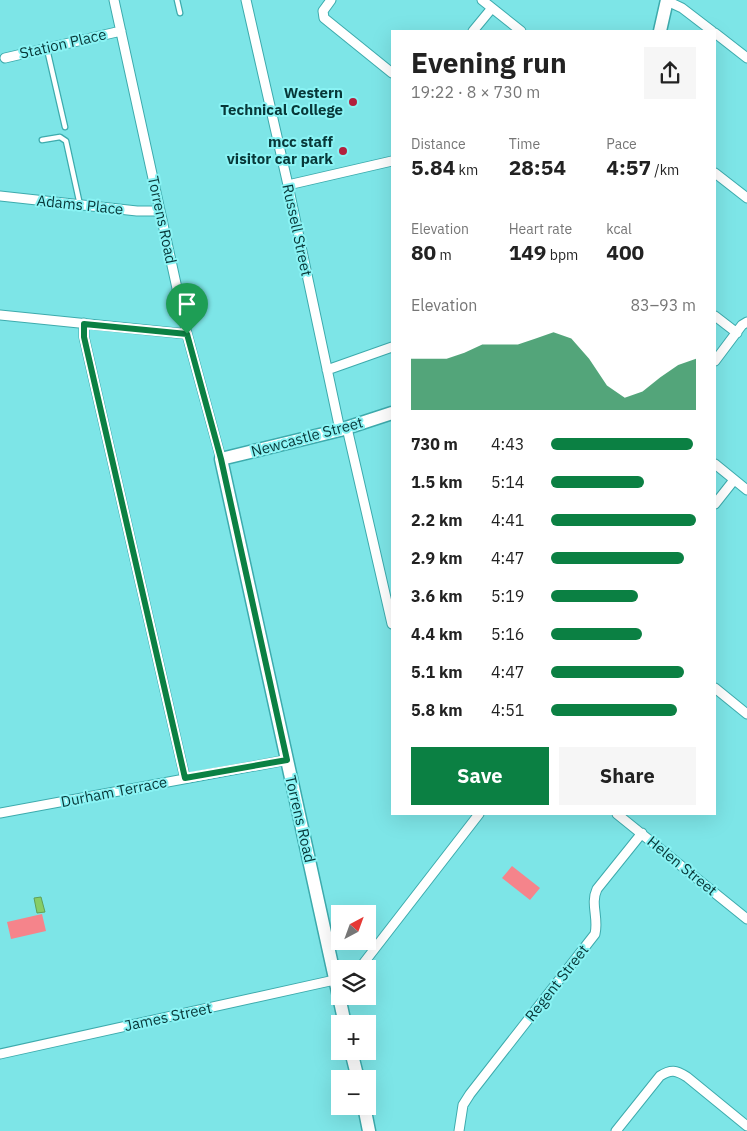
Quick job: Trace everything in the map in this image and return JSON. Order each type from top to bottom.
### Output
[{"type":"street","name":"Torrens Road","points":[[114,0],[187,334],[221,459],[287,760],[334,960]]},
{"type":"street","name":"Russell Street","points":[[246,0],[327,370],[391,620]]},
{"type":"street","points":[[331,0],[323,14],[328,22],[391,72]]},
{"type":"street","points":[[482,0],[520,30]]},
{"type":"street","points":[[660,30],[667,1],[682,8],[711,30]]},
{"type":"street","points":[[475,30],[492,8]]},
{"type":"street","name":"Station Place","points":[[5,58],[121,30]]},
{"type":"street","points":[[716,34],[747,58]]},
{"type":"street","points":[[288,185],[391,161]]},
{"type":"street","points":[[716,175],[747,198]]},
{"type":"street","name":"Adams Place","points":[[0,196],[137,211],[160,211]]},
{"type":"street","points":[[0,315],[187,334]]},
{"type":"street","points":[[716,317],[737,333]]},
{"type":"street","points":[[716,360],[747,322]]},
{"type":"street","points":[[84,324],[84,337],[185,778]]},
{"type":"street","points":[[327,370],[391,347]]},
{"type":"street","name":"Newcastle Street","points":[[221,459],[343,429],[391,412]]},
{"type":"street","points":[[716,465],[747,490]]},
{"type":"street","points":[[716,503],[734,480]]},
{"type":"street","points":[[716,689],[747,714]]},
{"type":"street","name":"Durham Terrace","points":[[0,813],[287,760]]},
{"type":"street","points":[[366,960],[478,815]]},
{"type":"street","name":"Helen Street","points":[[618,815],[747,919]]},
{"type":"street","name":"Regent Street","points":[[459,1131],[463,1105],[470,1094],[595,934],[597,926],[593,897],[597,889],[642,833]]},
{"type":"street","name":"James Street","points":[[0,1054],[331,981]]},
{"type":"street","points":[[616,1131],[660,1076],[668,1070],[677,1071],[687,1077],[747,1126]]},
{"type":"street","points":[[366,1115],[369,1131]]},
{"type":"lane","points":[[177,0],[180,13]]},
{"type":"lane","points":[[47,49],[65,127]]},
{"type":"lane","points":[[42,140],[60,137],[66,141],[80,205]]},
{"type":"shaded area","points":[[512,866],[540,888],[530,900],[502,878]]},
{"type":"shaded area","points":[[41,897],[45,912],[37,913],[34,898]]},
{"type":"shaded area","points":[[42,914],[46,931],[11,939],[7,922]]},
{"type":"place","name":"Western Technical College","points":[[353,102]]},
{"type":"place","name":"mcc staff visitor car park","points":[[343,151]]},
{"type":"route","points":[[84,324],[187,334],[221,459],[287,760],[185,778],[84,337],[84,324]]}]
